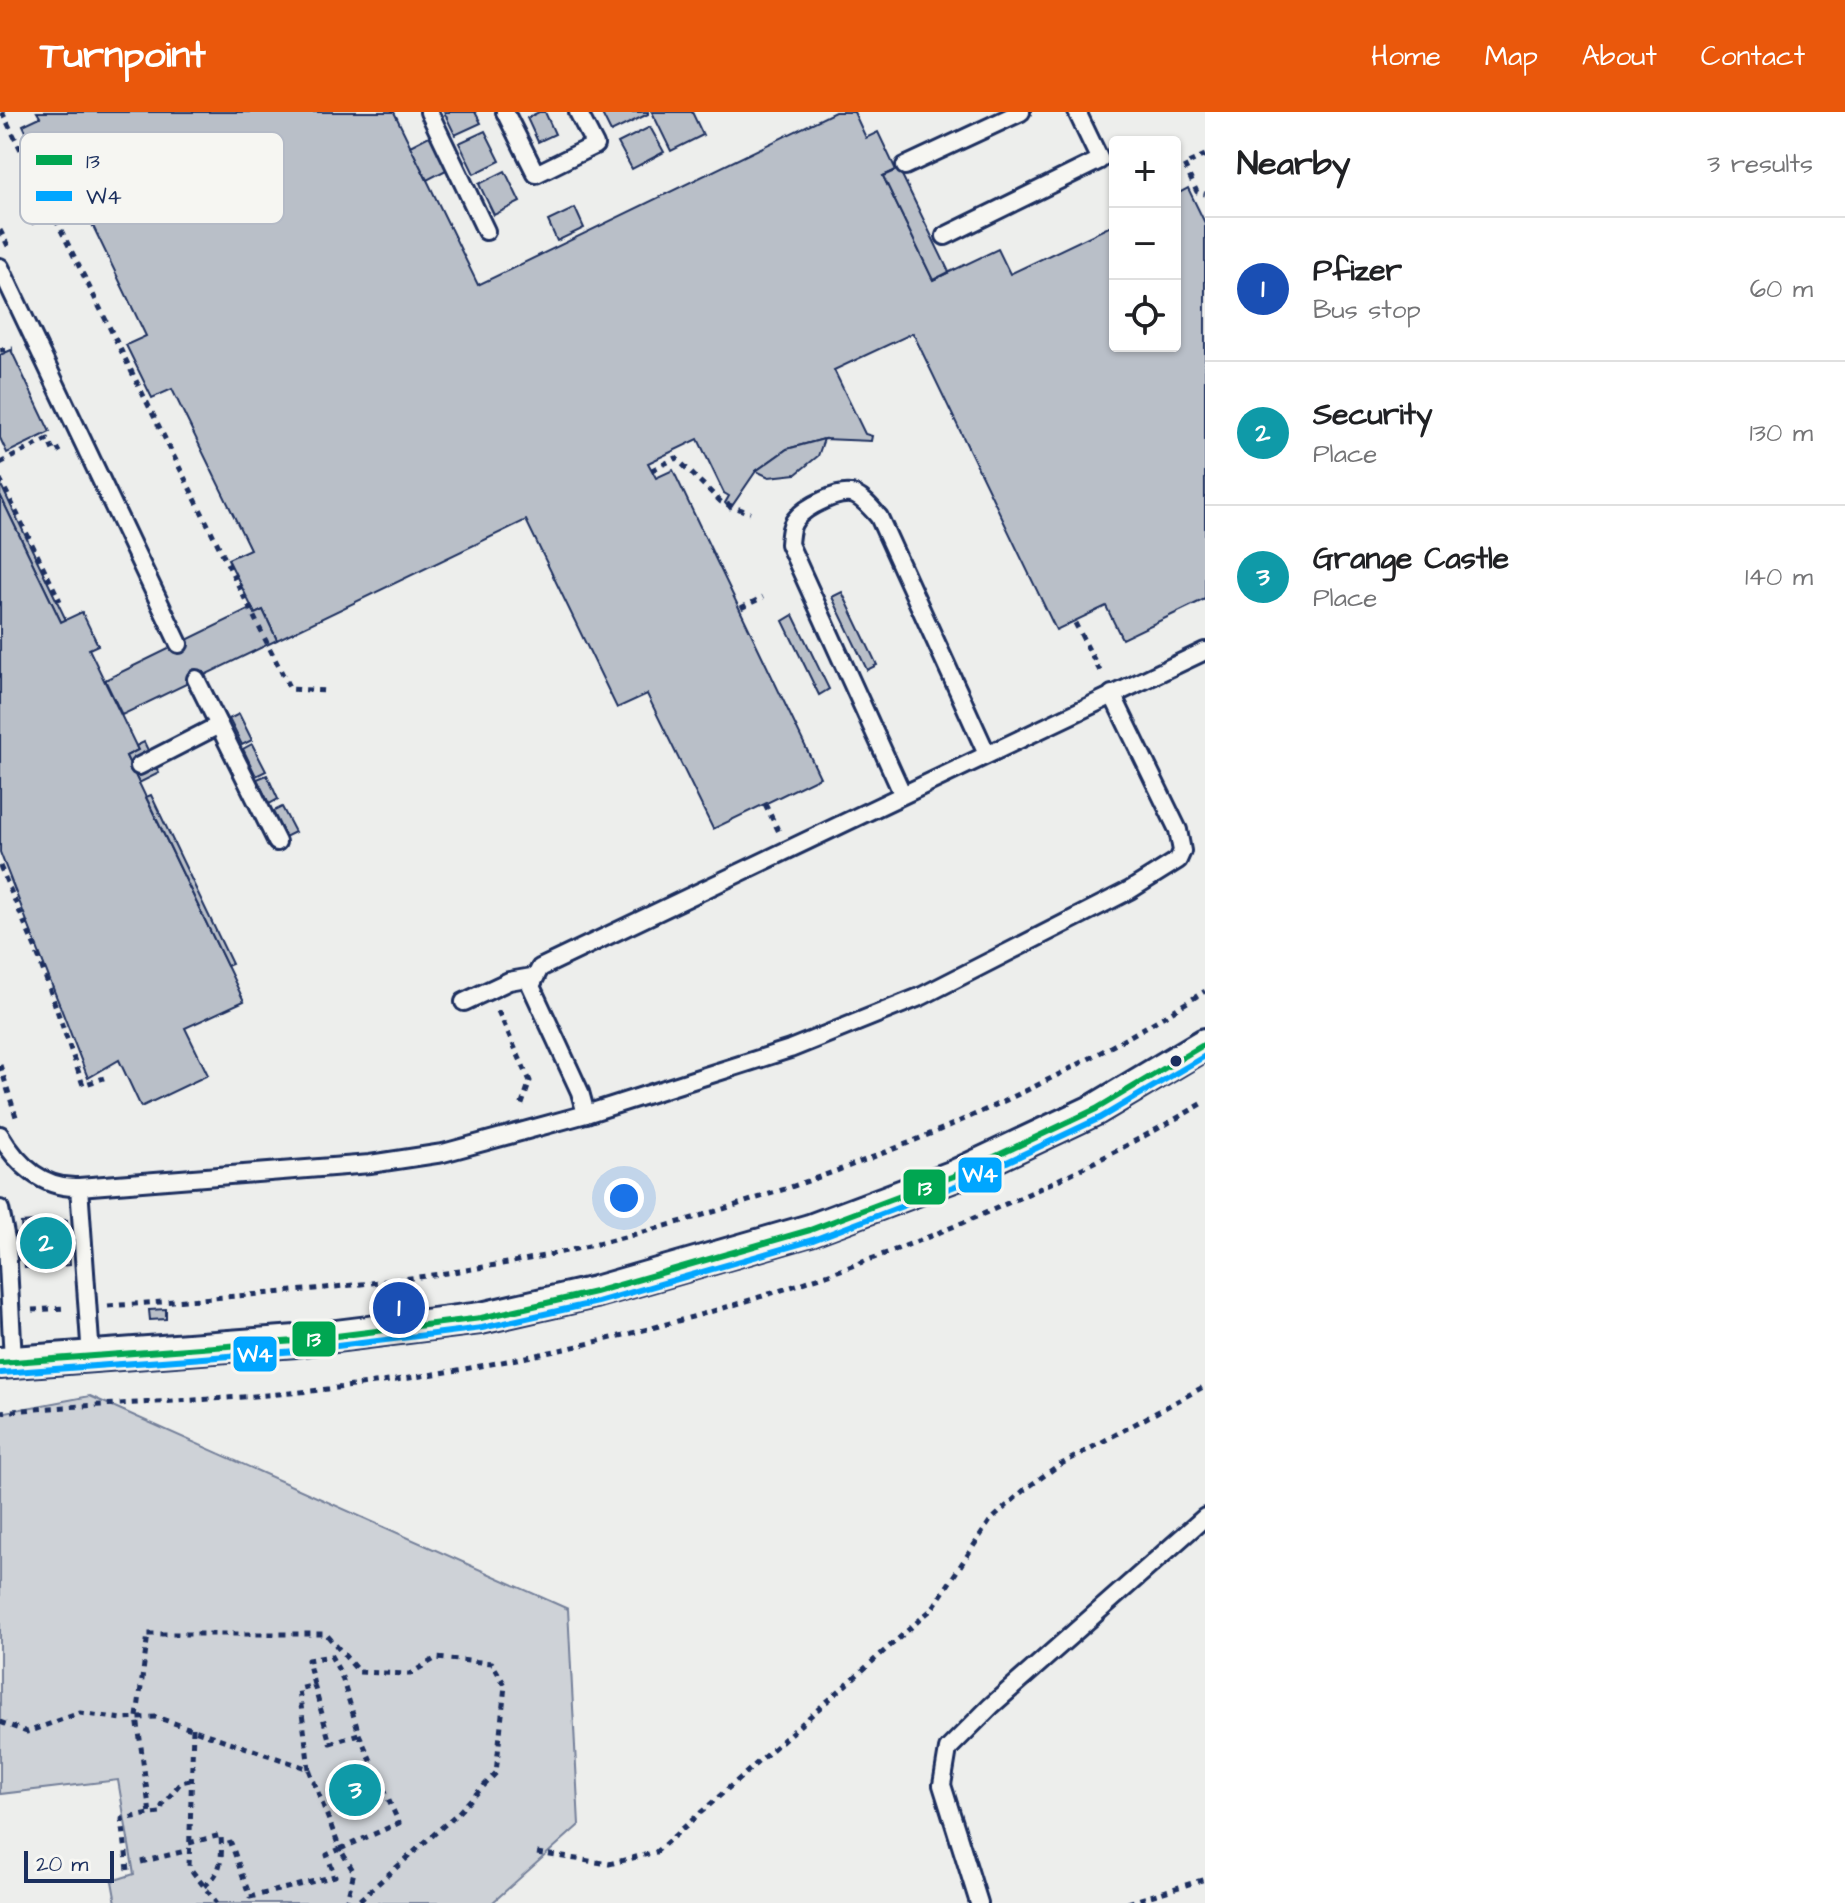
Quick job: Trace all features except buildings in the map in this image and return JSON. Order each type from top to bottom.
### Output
[{"type":"street","points":[[6,1362],[342,1335],[481,1318],[595,1292],[810,1230],[954,1176],[1096,1109],[1205,1044]]},
{"type":"lane","points":[[429,112],[486,231]]},
{"type":"lane","points":[[505,112],[536,174],[595,145],[578,112]]},
{"type":"lane","points":[[905,166],[1021,112]]},
{"type":"lane","points":[[945,236],[1100,160],[1077,112]]},
{"type":"lane","points":[[0,267],[179,644]]},
{"type":"lane","points":[[902,793],[789,544],[790,530],[797,516],[838,494],[853,494],[868,504],[879,517],[986,752]]},
{"type":"lane","points":[[586,1114],[580,1092],[531,986],[532,977],[540,968],[986,752],[1205,651]]},
{"type":"lane","points":[[196,679],[277,842]]},
{"type":"lane","points":[[0,1135],[11,1153],[30,1172],[47,1181],[79,1187],[370,1164],[443,1153],[586,1114],[859,1024],[1032,943],[1178,860],[1182,851],[1178,830],[1112,694]]},
{"type":"lane","points":[[139,766],[219,725]]},
{"type":"lane","points":[[472,998],[509,981],[532,977]]},
{"type":"lane","points":[[79,1187],[91,1357]]},
{"type":"lane","points":[[0,1209],[5,1225],[11,1311],[6,1362]]},
{"type":"lane","points":[[979,1903],[942,1785],[948,1749],[1002,1695],[1205,1517]]},
{"type":"path","points":[[2,112],[20,148]]},
{"type":"path","points":[[1205,155],[1184,165],[1197,192],[1205,194]]},
{"type":"path","points":[[58,224],[290,689],[328,691]]},
{"type":"path","points":[[0,350],[11,346],[15,354]]},
{"type":"path","points":[[0,463],[48,439],[56,452]]},
{"type":"path","points":[[652,470],[676,458],[721,502],[750,513]]},
{"type":"path","points":[[0,479],[60,601]]},
{"type":"path","points":[[741,608],[763,597]]},
{"type":"path","points":[[1075,623],[1102,676]]},
{"type":"path","points":[[765,804],[779,833]]},
{"type":"path","points":[[765,840],[792,826]]},
{"type":"path","points":[[0,866],[36,950],[83,1085],[104,1078]]},
{"type":"path","points":[[11,1311],[357,1285],[494,1264],[629,1236],[786,1190],[978,1112],[1139,1033],[1205,991]]},
{"type":"path","points":[[472,998],[497,1008],[527,1070],[528,1093],[518,1111]]},
{"type":"path","points":[[537,1853],[609,1864],[656,1852],[932,1609],[990,1521],[1024,1490],[1056,1467],[1205,1386]]},
{"type":"path","points":[[150,1814],[137,1717],[148,1634],[326,1634],[359,1672],[410,1674],[436,1658],[492,1663],[505,1685],[496,1773],[458,1813],[356,1903]]},
{"type":"path","points":[[222,1846],[231,1843],[250,1897],[335,1876],[327,1855],[399,1823],[359,1734],[341,1674],[331,1656],[308,1660],[330,1743],[359,1734]]},
{"type":"path","points":[[314,1685],[299,1689],[309,1769],[340,1849],[354,1872],[346,1903]]},
{"type":"path","points":[[0,1722],[27,1732],[80,1713],[122,1719],[156,1717],[309,1769]]},
{"type":"path","points":[[193,1728],[189,1867],[217,1903]]},
{"type":"path","points":[[128,1870],[122,1819],[161,1813],[162,1806],[181,1782],[190,1780]]},
{"type":"path","points":[[141,1862],[221,1835],[222,1858],[215,1878],[204,1886]]},
{"type":"path","points":[[1128,1903],[1205,1879]]},
{"type":"shaded area","points":[[90,1396],[568,1609],[579,1825],[492,1903],[116,1903],[112,1881],[134,1874],[118,1780],[0,1794],[0,1413]]},
{"type":"transit line","name":"13","points":[[0,1363],[296,1341],[481,1318],[595,1292],[810,1230],[954,1176],[1096,1109],[1205,1044]]},
{"type":"transit line","name":"W4","points":[[1,1373],[297,1351],[482,1328],[598,1302],[813,1240],[958,1185],[1100,1118],[1205,1056]]},
{"type":"place","name":"Security","points":[[46,1243]]},
{"type":"place","name":"Pfizer","points":[[399,1308]]},
{"type":"place","name":"Grange Castle","points":[[355,1790]]}]
